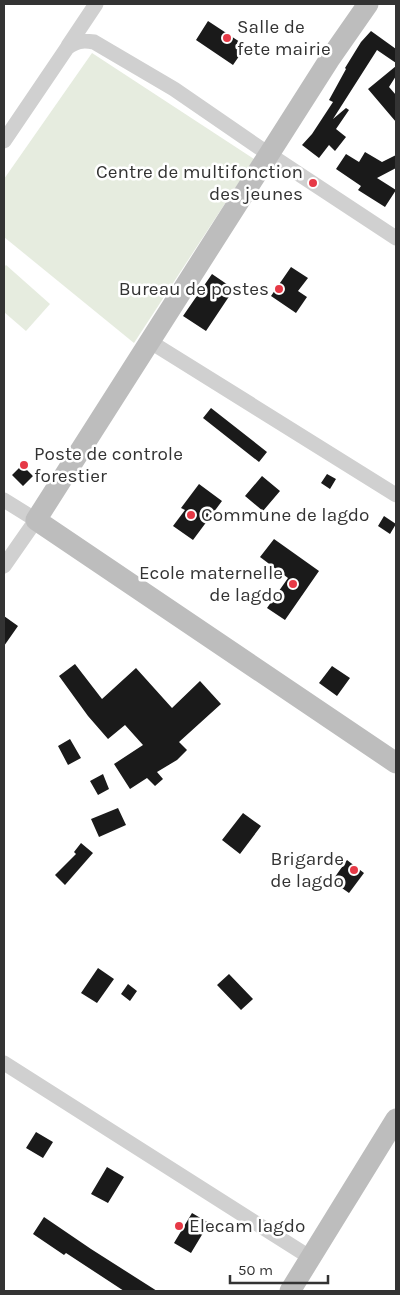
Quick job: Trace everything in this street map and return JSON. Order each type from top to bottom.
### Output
[{"type":"street","points":[[4,566],[36,520],[329,60],[368,4]]},
{"type":"street","points":[[4,141],[67,48],[89,6]]},
{"type":"street","points":[[67,48],[75,42],[83,40],[94,42],[174,89],[396,238]]},
{"type":"street","points":[[149,341],[396,496]]},
{"type":"street","points":[[4,500],[396,762]]},
{"type":"street","points":[[4,1063],[311,1258]]},
{"type":"street","points":[[290,1291],[396,1119]]},
{"type":"shaded area","points":[[92,53],[254,159],[134,343],[4,237],[4,179]]},
{"type":"shaded area","points":[[6,265],[50,304],[26,331],[4,312],[4,267]]},
{"type":"building","points":[[208,21],[246,46],[233,65],[196,40]]},
{"type":"building","points":[[371,31],[396,49],[396,63],[377,50],[333,119],[346,108],[349,110],[336,129],[346,137],[335,151],[329,145],[319,158],[302,145],[312,134],[333,102],[329,100],[345,68],[361,42]]},
{"type":"building","points":[[396,66],[396,76],[389,87],[396,95],[396,122],[368,89]]},
{"type":"building","points":[[365,152],[382,162],[396,155],[396,168],[377,178],[396,190],[385,207],[358,190],[361,186],[336,169],[346,154],[359,162]]},
{"type":"building","points":[[291,267],[308,278],[298,291],[307,297],[296,313],[271,296]]},
{"type":"building","points":[[212,274],[234,289],[206,331],[183,316]]},
{"type":"building","points":[[211,408],[267,452],[259,462],[203,418]]},
{"type":"building","points":[[22,465],[33,476],[23,486],[12,475]]},
{"type":"building","points":[[327,474],[336,479],[330,489],[321,483]]},
{"type":"building","points":[[262,476],[280,491],[263,511],[245,496]]},
{"type":"building","points":[[199,484],[222,501],[193,540],[173,526],[185,510],[181,508]]},
{"type":"building","points":[[384,516],[396,524],[390,534],[378,526]]},
{"type":"building","points":[[274,539],[319,571],[285,620],[267,608],[288,578],[260,557]]},
{"type":"building","points":[[4,616],[18,626],[4,646]]},
{"type":"building","points":[[75,664],[102,699],[136,668],[172,708],[200,681],[221,704],[179,742],[187,750],[177,760],[157,772],[163,779],[155,786],[147,778],[130,789],[114,764],[143,745],[125,725],[108,739],[88,716],[59,676]]},
{"type":"building","points":[[332,666],[350,678],[337,696],[319,683]]},
{"type":"building","points":[[70,739],[81,758],[68,765],[58,746]]},
{"type":"building","points":[[103,774],[109,789],[98,795],[90,781]]},
{"type":"building","points":[[118,808],[126,825],[99,837],[91,819]]},
{"type":"building","points":[[243,813],[261,826],[240,854],[222,840]]},
{"type":"building","points":[[81,843],[93,853],[65,885],[55,875],[76,854],[74,852]]},
{"type":"building","points":[[347,860],[364,873],[349,893],[332,881]]},
{"type":"building","points":[[98,968],[114,979],[97,1003],[81,993]]},
{"type":"building","points":[[229,974],[253,999],[241,1010],[217,985]]},
{"type":"building","points":[[128,984],[137,991],[130,1001],[121,994]]},
{"type":"building","points":[[36,1132],[53,1142],[43,1158],[26,1148]]},
{"type":"building","points":[[107,1167],[124,1177],[108,1203],[91,1194]]},
{"type":"building","points":[[192,1213],[209,1223],[191,1253],[174,1243]]},
{"type":"building","points":[[44,1217],[157,1291],[124,1291],[66,1253],[64,1255],[33,1234]]},
{"type":"place","name":"Salle de fete mairie","points":[[227,38]]},
{"type":"place","name":"Centre de multifonction des jeunes","points":[[313,183]]},
{"type":"place","name":"Bureau de postes","points":[[279,289]]},
{"type":"place","name":"Poste de controle forestier","points":[[24,465]]},
{"type":"place","name":"Commune de lagdo","points":[[191,515]]},
{"type":"place","name":"Ecole maternelle de lagdo","points":[[293,584]]},
{"type":"place","name":"Brigarde de lagdo","points":[[354,870]]},
{"type":"place","name":"Elecam lagdo","points":[[179,1226]]}]
